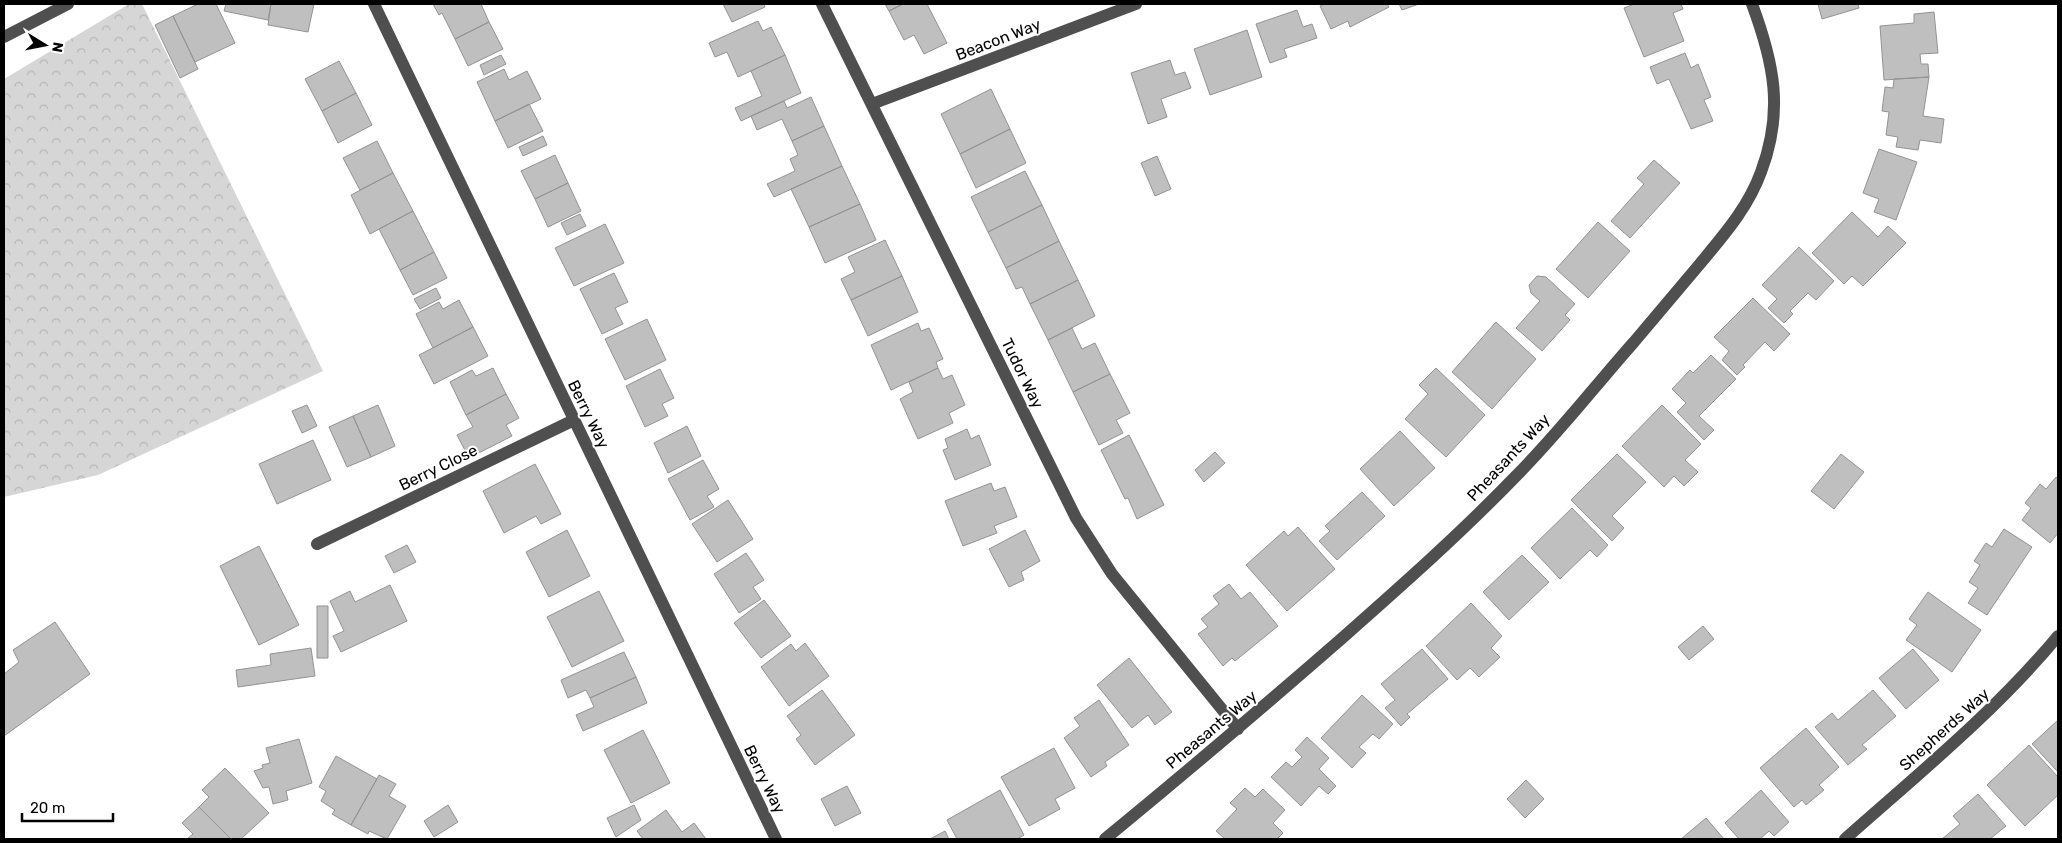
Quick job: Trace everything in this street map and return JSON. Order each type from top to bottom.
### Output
[{"type":"street","points":[[4,37],[68,4]]},
{"type":"street","name":"Berry Way","points":[[374,4],[776,839]]},
{"type":"street","name":"Tudor Way","points":[[822,4],[1076,518],[1112,574],[1238,729]]},
{"type":"street","name":"Beacon Way","points":[[872,104],[1136,4]]},
{"type":"street","name":"Pheasants Way","points":[[1105,839],[1238,729],[1421,570],[1517,475],[1657,316],[1731,227],[1749,201],[1761,172],[1770,145],[1776,95],[1772,66],[1764,36],[1752,4]]},
{"type":"street","name":"Berry Close","points":[[317,544],[574,420]]},
{"type":"street","name":"Shepherds Way","points":[[1845,839],[1981,719],[2036,663],[2058,636]]},
{"type":"green space","points":[[129,4],[142,4],[323,371],[98,475],[4,497],[4,79]]},
{"type":"building","points":[[198,4],[216,4],[235,43],[195,62],[173,16]]},
{"type":"building","points":[[226,4],[271,4],[268,20],[224,11]]},
{"type":"building","points":[[271,4],[314,4],[308,32],[268,25]]},
{"type":"building","points":[[433,4],[481,4],[489,22],[455,39],[442,13],[439,15]]},
{"type":"building","points":[[723,4],[764,4],[765,7],[732,22]]},
{"type":"building","points":[[885,4],[903,4],[889,11]]},
{"type":"building","points":[[903,4],[927,4],[947,43],[924,54],[914,35],[904,40],[889,11]]},
{"type":"building","points":[[1325,4],[1387,4],[1389,7],[1350,27],[1348,21],[1331,29],[1320,6]]},
{"type":"building","points":[[1399,4],[1419,4],[1402,10]]},
{"type":"building","points":[[1634,4],[1681,4],[1683,9],[1673,13],[1684,41],[1644,57],[1624,8]]},
{"type":"building","points":[[1818,4],[1858,4],[1859,8],[1822,19]]},
{"type":"building","points":[[1297,10],[1303,27],[1312,24],[1317,38],[1284,49],[1287,57],[1270,63],[1256,24]]},
{"type":"building","points":[[1934,12],[1938,53],[1920,54],[1921,64],[1928,64],[1929,77],[1884,80],[1880,26],[1914,23],[1914,14]]},
{"type":"building","points":[[173,16],[198,69],[180,78],[155,25]]},
{"type":"building","points":[[758,21],[763,31],[771,27],[785,55],[738,77],[727,52],[715,57],[709,43]]},
{"type":"building","points":[[489,22],[503,49],[468,66],[455,39]]},
{"type":"building","points":[[1247,30],[1262,77],[1210,95],[1194,49]]},
{"type":"building","points":[[1685,53],[1691,68],[1698,64],[1711,97],[1704,100],[1713,121],[1691,129],[1669,79],[1657,84],[1650,67]]},
{"type":"building","points":[[501,55],[506,64],[484,75],[480,65]]},
{"type":"building","points":[[785,55],[801,93],[741,121],[735,108],[762,96],[751,71]]},
{"type":"building","points":[[1170,60],[1175,75],[1185,72],[1191,88],[1161,99],[1167,117],[1148,124],[1131,73]]},
{"type":"building","points":[[339,61],[356,93],[322,111],[305,79]]},
{"type":"building","points":[[504,69],[509,80],[527,71],[541,99],[495,121],[477,82]]},
{"type":"building","points":[[1929,77],[1923,116],[1944,119],[1941,143],[1920,140],[1918,150],[1896,147],[1898,137],[1886,135],[1889,112],[1882,111],[1885,87],[1893,88],[1894,79]]},
{"type":"building","points":[[991,89],[1010,129],[960,154],[941,114]]},
{"type":"building","points":[[356,93],[372,125],[338,143],[322,111]]},
{"type":"building","points":[[811,97],[824,126],[792,141],[782,119],[757,130],[751,116],[784,101],[787,108]]},
{"type":"building","points":[[529,104],[543,131],[508,148],[495,121]]},
{"type":"building","points":[[824,126],[842,166],[774,197],[767,184],[795,171],[790,159],[798,155],[792,141]]},
{"type":"building","points":[[1010,129],[1026,163],[976,188],[960,154]]},
{"type":"building","points":[[543,136],[547,145],[523,156],[519,147]]},
{"type":"building","points":[[377,141],[393,173],[360,190],[343,158]]},
{"type":"building","points":[[1879,149],[1917,162],[1896,220],[1874,212],[1879,199],[1863,193]]},
{"type":"building","points":[[555,155],[568,183],[535,199],[521,171]]},
{"type":"building","points":[[1157,156],[1171,189],[1155,196],[1141,163]]},
{"type":"building","points":[[1654,160],[1680,183],[1630,238],[1611,221],[1644,184],[1637,178]]},
{"type":"building","points":[[842,166],[860,204],[809,227],[791,189]]},
{"type":"building","points":[[1025,171],[1042,205],[988,232],[971,197]]},
{"type":"building","points":[[393,173],[413,211],[370,234],[351,195]]},
{"type":"building","points":[[568,183],[581,211],[548,227],[535,199]]},
{"type":"building","points":[[860,204],[876,240],[825,263],[809,227]]},
{"type":"building","points":[[1042,205],[1059,241],[1006,268],[988,232]]},
{"type":"building","points":[[413,211],[434,252],[400,270],[379,229]]},
{"type":"building","points":[[1852,212],[1878,237],[1888,226],[1906,243],[1863,286],[1852,276],[1844,284],[1812,253]]},
{"type":"building","points":[[580,214],[586,226],[567,235],[561,223]]},
{"type":"building","points":[[1598,222],[1630,251],[1588,298],[1556,269]]},
{"type":"building","points":[[605,224],[624,263],[574,286],[555,248]]},
{"type":"building","points":[[885,240],[902,276],[851,300],[841,279],[855,272],[848,257]]},
{"type":"building","points":[[1059,241],[1078,280],[1030,304],[1022,287],[1016,289],[1006,268]]},
{"type":"building","points":[[1799,247],[1834,281],[1816,300],[1808,293],[1790,311],[1793,314],[1784,323],[1768,308],[1777,299],[1762,285]]},
{"type":"building","points":[[434,252],[447,278],[413,295],[400,270]]},
{"type":"building","points":[[614,273],[628,302],[615,308],[623,324],[602,334],[580,289]]},
{"type":"building","points":[[902,276],[918,312],[868,336],[851,300]]},
{"type":"building","points":[[1537,276],[1546,277],[1575,304],[1565,315],[1570,320],[1542,351],[1516,328],[1540,301],[1531,293],[1529,285]]},
{"type":"building","points":[[1078,280],[1095,316],[1048,340],[1030,304]]},
{"type":"building","points":[[436,288],[441,298],[420,309],[414,299]]},
{"type":"building","points":[[1753,298],[1790,334],[1774,351],[1765,342],[1743,365],[1745,367],[1737,375],[1722,360],[1729,351],[1714,337]]},
{"type":"building","points":[[459,300],[473,327],[433,348],[416,314],[439,302],[443,309]]},
{"type":"building","points":[[647,319],[666,360],[625,380],[605,339]]},
{"type":"building","points":[[1496,322],[1536,359],[1492,409],[1452,372]]},
{"type":"building","points":[[918,323],[921,331],[929,328],[943,359],[936,362],[938,368],[891,390],[871,345]]},
{"type":"building","points":[[473,327],[488,356],[434,384],[419,355]]},
{"type":"building","points":[[1072,328],[1082,349],[1095,343],[1110,374],[1073,392],[1048,340]]},
{"type":"building","points":[[1711,355],[1736,379],[1699,416],[1714,430],[1704,440],[1677,412],[1686,403],[1672,389],[1690,370],[1693,373]]},
{"type":"building","points":[[493,368],[506,394],[466,415],[450,382],[472,370],[476,376]]},
{"type":"building","points":[[938,368],[943,379],[952,375],[965,405],[949,413],[953,423],[918,439],[900,399],[913,392],[909,382]]},
{"type":"building","points":[[1436,368],[1485,415],[1446,457],[1405,419],[1428,394],[1419,385]]},
{"type":"building","points":[[660,369],[674,398],[662,404],[668,416],[645,427],[626,386]]},
{"type":"building","points":[[1110,374],[1130,413],[1116,420],[1123,433],[1099,445],[1073,392]]},
{"type":"building","points":[[506,394],[519,418],[506,425],[512,436],[469,458],[457,435],[473,427],[466,415]]},
{"type":"building","points":[[307,405],[317,426],[302,433],[292,411]]},
{"type":"building","points":[[378,405],[395,446],[371,457],[353,416]]},
{"type":"building","points":[[1662,405],[1701,444],[1685,460],[1698,472],[1684,486],[1674,476],[1664,487],[1622,446]]},
{"type":"building","points":[[353,416],[371,457],[347,467],[329,427]]},
{"type":"building","points":[[687,426],[701,456],[668,473],[654,443]]},
{"type":"building","points":[[967,429],[971,439],[979,435],[991,465],[955,480],[943,450],[948,448],[945,439]]},
{"type":"building","points":[[1400,431],[1435,468],[1394,506],[1360,469]]},
{"type":"building","points":[[1129,435],[1164,505],[1137,519],[1128,498],[1125,499],[1101,450]]},
{"type":"building","points":[[313,440],[331,480],[277,504],[259,464]]},
{"type":"building","points":[[1215,452],[1225,463],[1204,482],[1195,470]]},
{"type":"building","points":[[1617,454],[1646,482],[1612,516],[1624,528],[1612,541],[1571,500]]},
{"type":"building","points":[[1841,454],[1864,472],[1834,509],[1811,491]]},
{"type":"building","points":[[703,460],[719,489],[707,496],[714,507],[690,520],[668,479]]},
{"type":"building","points":[[535,464],[561,514],[541,524],[536,516],[504,533],[483,491]]},
{"type":"building","points":[[2056,477],[2058,479],[2058,533],[2050,543],[2022,520],[2031,508],[2025,503],[2040,484],[2046,489]]},
{"type":"building","points":[[991,483],[994,491],[1005,487],[1017,517],[994,526],[997,533],[963,546],[945,501]]},
{"type":"building","points":[[1362,492],[1385,516],[1337,560],[1319,541],[1330,531],[1325,526]]},
{"type":"building","points":[[728,500],[753,539],[717,562],[692,524]]},
{"type":"building","points":[[1572,508],[1608,545],[1597,557],[1590,550],[1560,579],[1531,548]]},
{"type":"building","points":[[1298,527],[1335,569],[1287,611],[1246,565],[1284,531],[1288,536]]},
{"type":"building","points":[[2004,529],[2032,547],[1987,615],[1968,603],[1978,588],[1969,582],[1980,565],[1974,561],[1986,543],[1992,547]]},
{"type":"building","points":[[567,530],[590,576],[549,597],[526,552]]},
{"type":"building","points":[[1025,530],[1040,561],[1021,572],[1024,580],[1009,587],[989,549]]},
{"type":"building","points":[[407,545],[416,562],[394,573],[385,556]]},
{"type":"building","points":[[259,546],[299,625],[259,645],[220,566]]},
{"type":"building","points":[[746,553],[764,580],[753,587],[761,599],[739,613],[714,574]]},
{"type":"building","points":[[1522,555],[1549,582],[1509,620],[1483,592]]},
{"type":"building","points":[[1229,584],[1241,599],[1250,592],[1278,626],[1235,661],[1232,658],[1223,666],[1198,634],[1208,627],[1201,619],[1219,604],[1213,596]]},
{"type":"building","points":[[390,585],[407,621],[341,652],[333,636],[344,631],[330,601],[350,591],[355,602]]},
{"type":"building","points":[[599,591],[624,641],[572,667],[547,617]]},
{"type":"building","points":[[1928,592],[1981,630],[1952,672],[1906,640],[1917,625],[1909,619]]},
{"type":"building","points":[[764,600],[791,636],[761,658],[734,623]]},
{"type":"building","points":[[1471,603],[1502,636],[1491,648],[1500,657],[1479,677],[1470,668],[1457,680],[1426,646]]},
{"type":"building","points":[[317,606],[328,606],[328,658],[317,658]]},
{"type":"building","points":[[55,622],[90,674],[4,736],[4,674],[19,662],[13,650]]},
{"type":"building","points":[[1703,626],[1714,639],[1689,660],[1678,647]]},
{"type":"building","points":[[805,643],[829,676],[789,706],[761,667],[791,644],[796,651]]},
{"type":"building","points":[[311,648],[315,676],[238,687],[236,670],[271,665],[270,654]]},
{"type":"building","points":[[1422,649],[1448,679],[1407,714],[1410,717],[1401,726],[1385,708],[1395,700],[1381,684]]},
{"type":"building","points":[[1913,649],[1939,680],[1906,709],[1879,678]]},
{"type":"building","points":[[624,652],[636,677],[590,698],[586,690],[568,698],[561,680]]},
{"type":"building","points":[[1129,658],[1172,712],[1155,725],[1148,715],[1132,728],[1097,685]]},
{"type":"building","points":[[636,677],[647,703],[583,731],[576,715],[594,707],[590,698]]},
{"type":"building","points":[[822,690],[855,735],[815,765],[796,739],[801,735],[787,716]]},
{"type":"building","points":[[1873,690],[1896,716],[1862,745],[1867,749],[1848,765],[1815,727],[1832,713],[1838,720]]},
{"type":"building","points":[[1362,695],[1393,724],[1379,739],[1373,734],[1359,747],[1366,753],[1352,768],[1321,738]]},
{"type":"building","points":[[1099,700],[1129,745],[1105,762],[1107,766],[1091,777],[1064,738],[1080,726],[1074,718]]},
{"type":"building","points":[[2058,720],[2058,772],[2032,744]]},
{"type":"building","points":[[1806,728],[1839,767],[1819,785],[1824,790],[1806,805],[1802,800],[1794,807],[1760,768]]},
{"type":"building","points":[[643,730],[670,783],[631,803],[604,750]]},
{"type":"building","points":[[1307,737],[1329,758],[1319,769],[1336,786],[1328,794],[1319,786],[1301,806],[1271,777],[1286,762],[1292,767],[1302,757],[1295,750]]},
{"type":"building","points":[[299,739],[312,783],[286,791],[288,800],[273,804],[269,787],[263,788],[254,771],[263,768],[262,765],[270,763],[266,748]]},
{"type":"building","points":[[2029,745],[2058,777],[2058,795],[2025,826],[1987,785]]},
{"type":"building","points":[[1054,748],[1075,788],[1055,799],[1060,809],[1029,826],[1001,777]]},
{"type":"building","points":[[336,756],[377,779],[351,825],[332,814],[335,810],[321,801],[326,791],[319,787]]},
{"type":"building","points":[[225,768],[269,813],[241,839],[231,839],[199,807],[209,797],[202,790]]},
{"type":"building","points":[[379,775],[396,784],[389,796],[406,806],[387,839],[369,831],[368,834],[351,825]]},
{"type":"building","points":[[1526,780],[1544,799],[1525,818],[1507,799]]},
{"type":"building","points":[[847,786],[861,813],[835,826],[821,799]]},
{"type":"building","points":[[1245,788],[1255,797],[1263,789],[1285,810],[1273,823],[1283,833],[1277,839],[1225,839],[1216,831],[1237,809],[1230,803]]},
{"type":"building","points":[[1000,790],[1024,835],[1017,839],[957,839],[947,820]]},
{"type":"building","points":[[1761,790],[1789,822],[1774,836],[1769,831],[1760,839],[1739,839],[1725,823]]},
{"type":"building","points":[[1978,794],[2006,826],[1990,839],[1942,839],[1960,824],[1953,816]]},
{"type":"building","points":[[448,805],[458,822],[434,837],[424,821]]},
{"type":"building","points":[[634,805],[641,820],[616,837],[607,818]]},
{"type":"building","points":[[199,807],[231,839],[187,839],[193,834],[182,823]]},
{"type":"building","points":[[666,810],[682,832],[694,823],[706,839],[643,839],[637,831]]},
{"type":"building","points":[[1706,818],[1724,839],[1681,839]]},
{"type":"building","points":[[945,831],[949,839],[930,839]]}]
